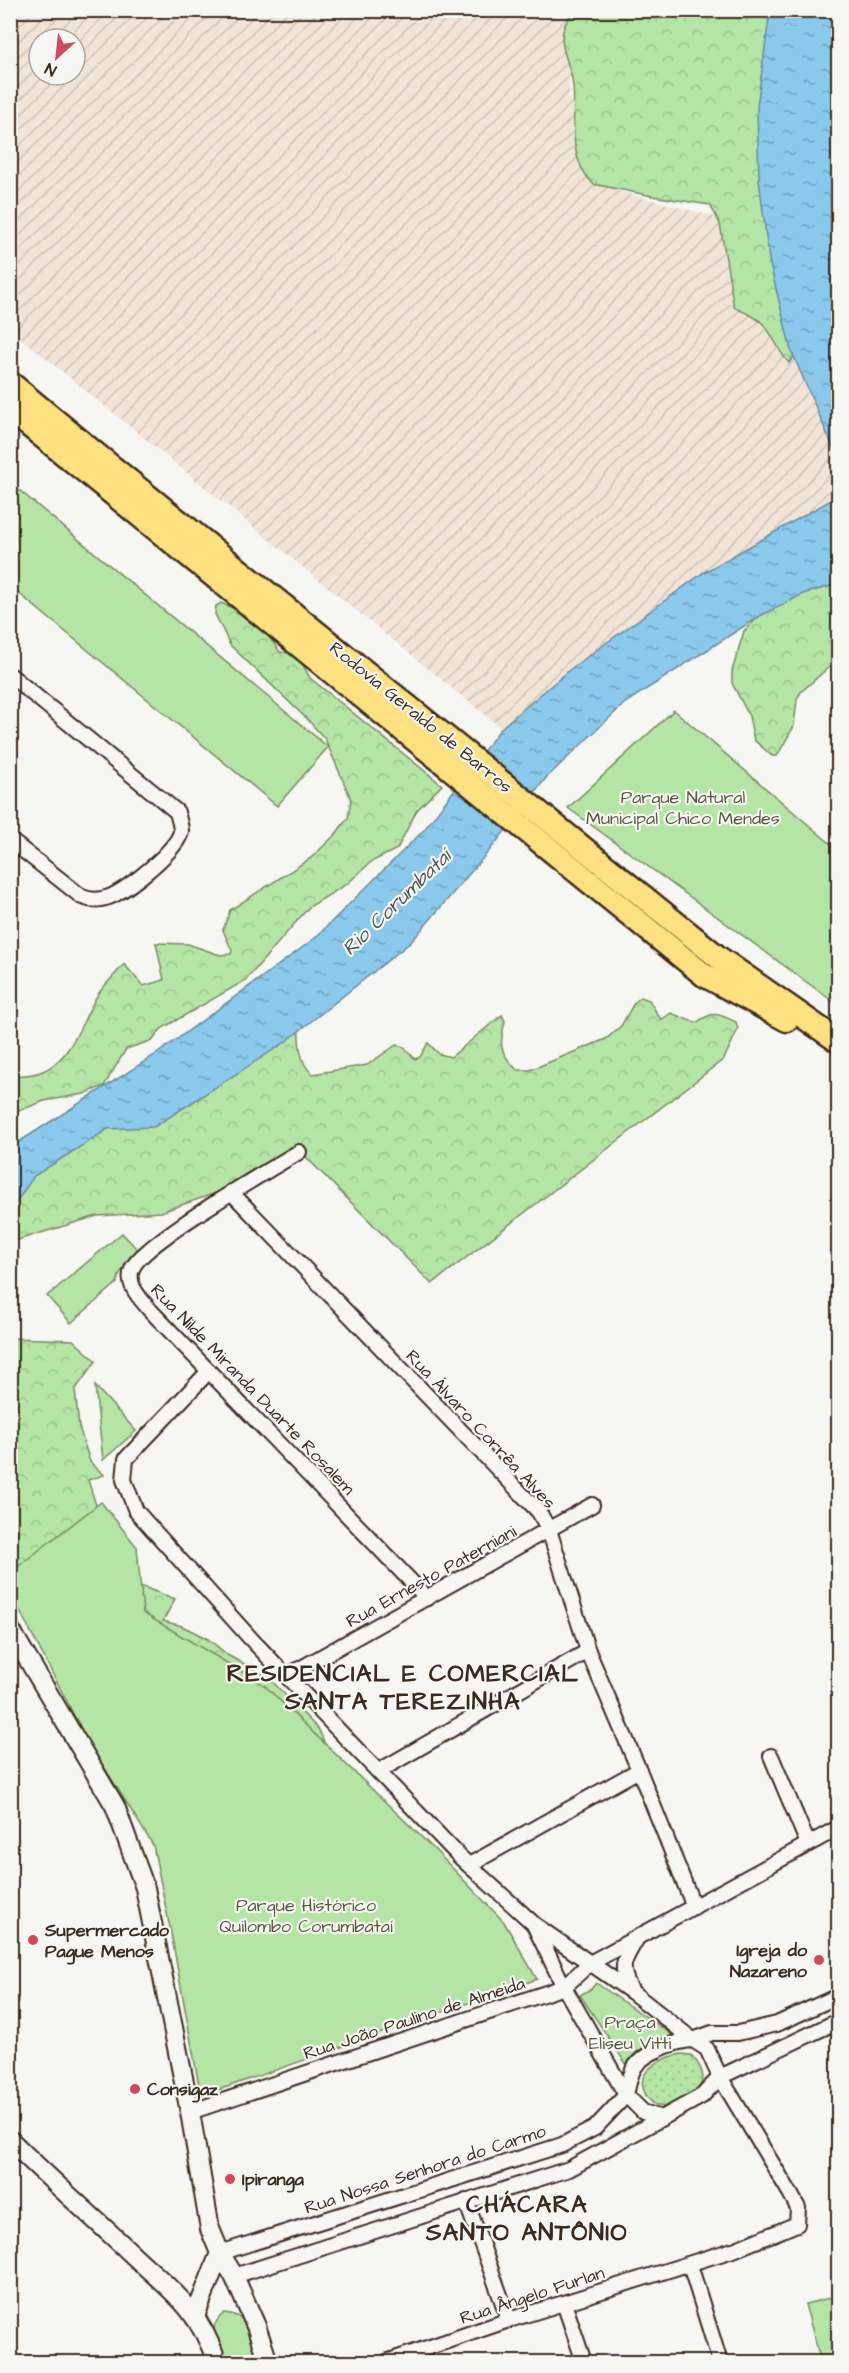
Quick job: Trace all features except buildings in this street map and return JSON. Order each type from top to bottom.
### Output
[{"type":"highway","name":"Rodovia Geraldo de Barros","points":[[10,383],[437,744]]},
{"type":"highway","name":"Rodovia Geraldo de Barros","points":[[10,410],[537,825],[719,958],[838,1041]]},
{"type":"highway","name":"Rodovia Geraldo de Barros","points":[[537,825],[704,975],[838,1048]]},
{"type":"street","points":[[10,675],[177,812],[181,831],[175,843],[147,872],[111,897],[92,901],[82,897],[10,840]]},
{"type":"street","name":"Rua Nilde Miranda Duarte Rosalem","points":[[298,1152],[231,1191],[156,1245],[139,1259],[131,1271],[132,1282],[137,1295],[427,1598]]},
{"type":"street","name":"Rua Álvaro Corrêa Alves","points":[[231,1191],[539,1512],[549,1530],[588,1651],[694,1907]]},
{"type":"street","points":[[209,1371],[126,1459],[124,1480],[136,1511],[145,1524],[287,1677],[469,1865],[535,1925],[632,1992],[707,2049],[720,2077]]},
{"type":"street","name":"Rua Ernesto Paterniani","points":[[287,1677],[592,1505]]},
{"type":"street","points":[[10,1629],[115,1806],[145,1888],[190,2112],[210,2229],[220,2253],[234,2276],[268,2362]]},
{"type":"street","points":[[379,1771],[588,1651]]},
{"type":"street","points":[[771,1756],[808,1844]]},
{"type":"street","points":[[469,1865],[639,1770]]},
{"type":"street","name":"Rua João Paulino de Almeida","points":[[190,2112],[564,1988],[590,1963],[838,1828]]},
{"type":"street","points":[[535,1925],[564,1988],[626,2095],[643,2112],[662,2118]]},
{"type":"street","name":"Rua João Paulino de Almeida","points":[[632,1992],[624,1976],[622,1963],[638,1938]]},
{"type":"street","points":[[626,2095],[634,2068],[678,2041],[693,2040],[712,2033],[738,2033],[777,2024],[838,1996]]},
{"type":"street","points":[[234,2276],[568,2169],[702,2096],[720,2077],[838,2021]]},
{"type":"street","name":"Rua Ângelo Furlan","points":[[386,2362],[508,2320],[690,2265],[797,2224],[798,2208],[720,2077]]},
{"type":"street","name":"Rua Nossa Senhora do Carmo","points":[[220,2253],[562,2145],[595,2128],[626,2095]]},
{"type":"street","points":[[10,2140],[136,2258],[175,2291],[195,2316],[209,2339],[217,2362]]},
{"type":"street","points":[[466,2201],[508,2320]]},
{"type":"street","points":[[195,2316],[220,2253]]},
{"type":"street","points":[[690,2265],[720,2362]]},
{"type":"street","points":[[564,2303],[584,2362]]},
{"type":"shaded area","points":[[10,11],[572,11],[569,99],[622,130],[604,187],[765,230],[791,350],[838,459],[838,496],[703,573],[573,667],[501,728],[11,330]]},
{"type":"green space","points":[[574,11],[804,11],[799,350],[789,363],[763,324],[753,316],[734,307],[720,224],[710,205],[593,184],[585,173],[576,150],[573,86],[562,42],[564,27]]},
{"type":"green space","points":[[19,490],[328,747],[277,806],[11,587],[11,502]]},
{"type":"green space","points":[[838,568],[838,659],[801,692],[797,699],[794,726],[777,756],[772,756],[754,740],[749,716],[732,683],[732,671],[744,631],[783,593]]},
{"type":"green space","points":[[221,603],[255,618],[280,652],[296,656],[310,678],[442,785],[417,810],[397,849],[371,862],[347,884],[309,907],[246,980],[161,1029],[153,1040],[126,1049],[104,1086],[84,1094],[44,1101],[11,1114],[10,1078],[39,1073],[53,1066],[61,1058],[75,1038],[97,996],[124,964],[143,986],[164,980],[156,943],[188,944],[220,955],[231,954],[232,951],[223,930],[230,910],[311,858],[335,835],[348,818],[351,799],[325,739],[230,645],[215,614],[216,606]]},
{"type":"green space","name":"Parque Natural Municipal Chico Mendes","points":[[674,710],[838,850],[838,1005],[568,808]]},
{"type":"green space","points":[[641,997],[649,1000],[661,1020],[671,1013],[696,1023],[712,1015],[736,1022],[738,1029],[724,1059],[432,1284],[297,1148],[219,1192],[161,1212],[97,1216],[11,1242],[11,1176],[300,1011],[299,1045],[307,1069],[313,1074],[367,1065],[396,1045],[404,1047],[415,1059],[420,1057],[428,1043],[439,1054],[451,1057],[502,1015],[505,1021],[501,1042],[504,1053],[517,1070],[530,1070],[606,1039],[621,1026],[634,1003]]},
{"type":"green space","points":[[122,1233],[139,1251],[120,1273],[117,1283],[71,1323],[47,1296]]},
{"type":"green space","points":[[11,1338],[73,1340],[96,1361],[75,1390],[79,1427],[90,1462],[104,1475],[88,1480],[103,1527],[87,1566],[175,1599],[163,1621],[182,1626],[208,1639],[229,1656],[267,1676],[319,1730],[327,1749],[11,1602]]},
{"type":"green space","points":[[95,1386],[136,1431],[103,1460]]},
{"type":"green space","name":"Parque Histórico Quilombo Corumbataí","points":[[101,1502],[137,1547],[143,1613],[264,1685],[434,1849],[504,1922],[537,1979],[201,2096],[153,1845],[86,1738],[11,1594],[11,1572]]},
{"type":"green space","name":"Praça Eliseu Vitti","points":[[596,1983],[674,2036],[644,2049],[626,2064],[580,1995]]},
{"type":"green space","points":[[681,2054],[691,2055],[697,2062],[703,2075],[700,2086],[695,2092],[674,2104],[655,2105],[647,2097],[643,2087],[646,2073],[658,2062]]},
{"type":"green space","points":[[838,2296],[838,2362],[821,2362],[805,2304]]},
{"type":"green space","points":[[224,2313],[241,2318],[246,2323],[259,2362],[226,2362],[216,2343],[213,2331],[218,2319]]},
{"type":"water","points":[[770,11],[838,11],[838,459],[791,350],[769,260],[759,179],[757,107]]},
{"type":"water","name":"Rio Corumbataí","points":[[838,496],[838,584],[803,594],[758,617],[625,703],[546,778],[494,845],[411,942],[284,1043],[154,1127],[108,1129],[34,1176],[11,1210],[11,1147],[158,1053],[314,939],[424,830],[501,728],[573,667],[703,573]]},
{"type":"place","name":"Supermercado Pague Menos","points":[[33,1940]]},
{"type":"place","name":"Igreja do Nazareno","points":[[819,1960]]},
{"type":"place","name":"Consigaz","points":[[135,2089]]},
{"type":"place","name":"Ipiranga","points":[[230,2179]]},
{"type":"district","name":"RESIDENCIAL E COMERCIAL SANTA TEREZINHA","points":[[403,1687]]},
{"type":"district","name":"CHÁCARA SANTO ANTÔNIO","points":[[527,2218]]}]
